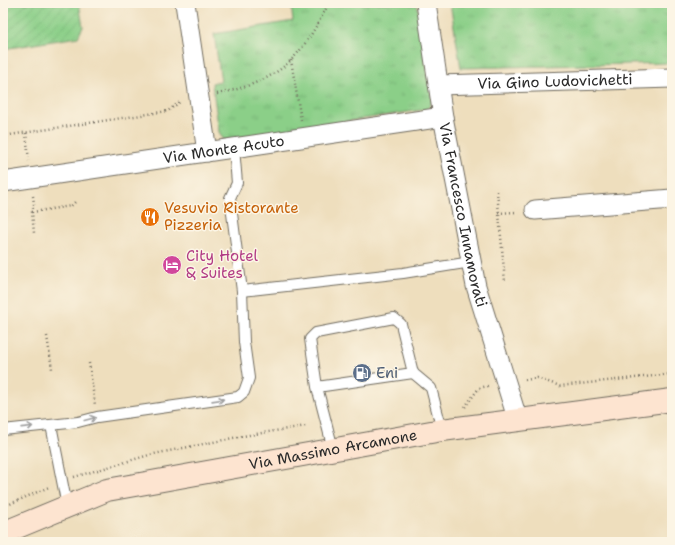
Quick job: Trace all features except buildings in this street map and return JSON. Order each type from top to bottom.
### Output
[{"type":"main road","name":"Via Massimo Arcamone","points":[[3,534],[107,490],[442,430],[518,422],[672,400]]},
{"type":"street","points":[[185,3],[208,152]]},
{"type":"street","name":"Via Francesco Innamorati","points":[[426,3],[443,117],[476,286],[518,422]]},
{"type":"street","name":"Via Gino Ludovichetti","points":[[438,85],[672,78]]},
{"type":"street","name":"Via Monte Acuto","points":[[3,182],[443,117]]},
{"type":"street","points":[[536,210],[672,199]]},
{"type":"lane","points":[[3,430],[78,422],[97,417],[238,397],[244,392],[250,378],[244,342],[242,292],[230,198],[237,183],[234,148]]},
{"type":"lane","points":[[242,292],[403,273],[471,262]]},
{"type":"lane","points":[[333,449],[317,387],[310,339],[316,333],[394,318],[401,324],[413,373],[431,388],[442,430]]},
{"type":"lane","points":[[317,387],[413,373]]},
{"type":"lane","points":[[52,425],[67,506]]},
{"type":"path","points":[[291,59],[303,138]]},
{"type":"path","points":[[497,191],[505,282]]},
{"type":"path","points":[[32,212],[71,206],[77,200]]},
{"type":"path","points":[[47,336],[52,368]]},
{"type":"path","points":[[89,363],[97,417]]},
{"type":"path","points":[[469,427],[465,408],[479,388],[505,382],[537,378],[560,386],[672,374]]},
{"type":"path","points":[[3,507],[63,481],[149,454],[243,436],[306,426]]},
{"type":"green space","points":[[3,3],[79,3],[83,27],[78,37],[3,49]]},
{"type":"green space","points":[[291,3],[417,3],[432,101],[428,109],[224,140],[219,132],[212,83],[221,81],[214,34],[293,21]]},
{"type":"green space","points":[[450,3],[672,3],[672,63],[461,68]]},
{"type":"place","name":"Vesuvio Ristorante Pizzeria","points":[[150,217]]},
{"type":"place","name":"City Hotel & Suites","points":[[172,265]]},
{"type":"place","name":"Eni","points":[[362,373]]}]
